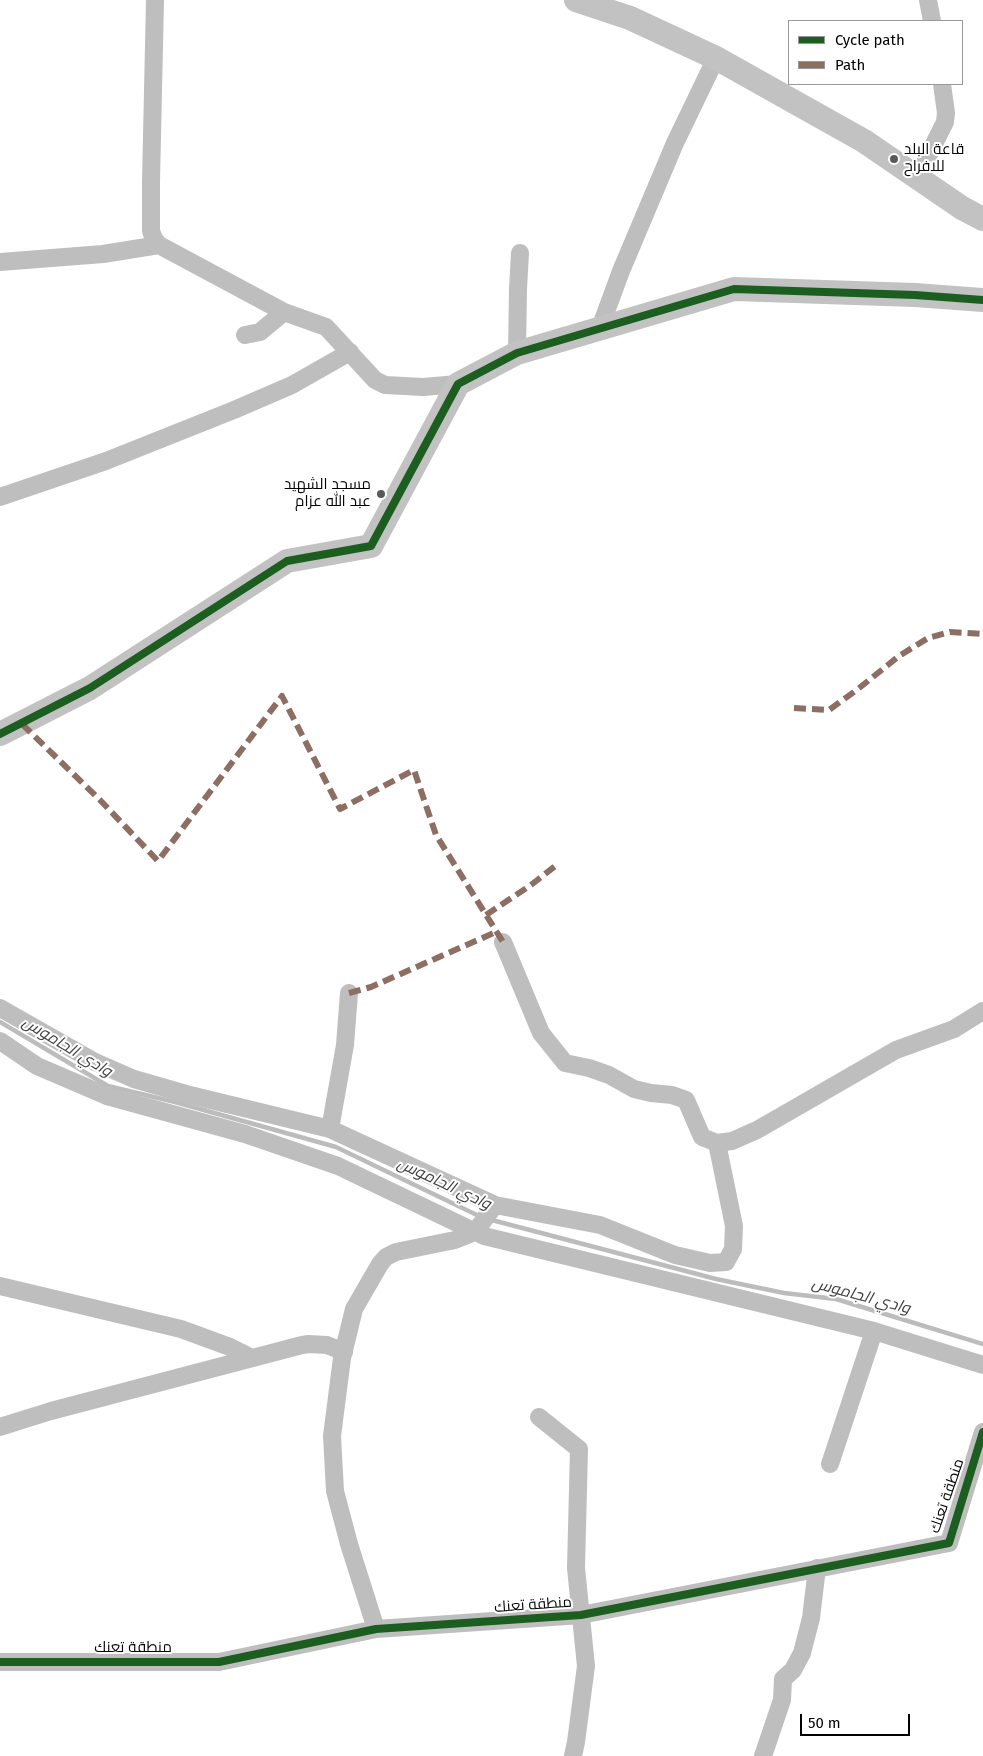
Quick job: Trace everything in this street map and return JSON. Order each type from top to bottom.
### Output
[{"type":"street","points":[[155,0],[151,231],[154,239],[159,245],[284,312],[326,327],[375,380],[385,385],[423,386],[458,384],[517,353],[734,289],[915,295],[983,300]]},
{"type":"street","points":[[576,0],[630,18],[716,58],[864,141],[962,208],[983,219]]},
{"type":"street","points":[[928,0],[932,20]]},
{"type":"street","points":[[600,328],[621,271],[675,143],[716,58]]},
{"type":"street","points":[[918,178],[944,122],[946,113],[942,85]]},
{"type":"street","points":[[0,262],[103,254],[159,245]]},
{"type":"street","points":[[517,353],[520,253]]},
{"type":"street","points":[[245,335],[260,332],[284,312]]},
{"type":"street","points":[[0,497],[106,461],[234,410],[292,385],[350,352]]},
{"type":"street","points":[[0,734],[90,688],[287,561],[371,546],[458,384]]},
{"type":"street","points":[[503,942],[541,1033],[565,1063],[609,1075],[634,1089],[651,1094],[672,1094],[686,1100],[702,1137],[716,1143],[732,1141],[757,1130],[896,1050],[954,1029],[983,1011]]},
{"type":"street","points":[[330,1128],[345,1045],[349,993]]},
{"type":"street","points":[[0,1008],[95,1062],[134,1079],[186,1094],[330,1128],[495,1204],[600,1224],[675,1254],[710,1263],[726,1262],[733,1249],[734,1226],[716,1143]]},
{"type":"street","points":[[0,1041],[37,1066],[107,1096],[245,1134],[338,1166],[475,1232],[874,1331],[983,1365]]},
{"type":"street","points":[[376,1629],[348,1544],[335,1492],[332,1436],[344,1352],[354,1309],[386,1257],[396,1252],[455,1240],[475,1232],[495,1204]]},
{"type":"street","points":[[0,1286],[181,1329],[230,1347],[252,1358]]},
{"type":"street","points":[[830,1464],[874,1331]]},
{"type":"street","points":[[0,1427],[51,1411],[309,1344],[327,1345],[344,1352]]},
{"type":"street","points":[[539,1416],[579,1449],[576,1568],[586,1666],[576,1742],[572,1756]]},
{"type":"street","name":"منطقة تعنك","points":[[0,1662],[219,1662],[376,1629],[581,1615],[949,1543],[983,1432]]},
{"type":"street","points":[[763,1756],[782,1700],[783,1680],[793,1670],[802,1653],[812,1618],[817,1568]]},
{"type":"waterway","name":"وادي الجاموس","points":[[0,1022],[108,1086],[175,1102],[336,1147],[481,1217]]},
{"type":"waterway","name":"وادي الجاموس","points":[[488,1219],[716,1279],[784,1293],[836,1299],[983,1344]]},
{"type":"marked path","points":[[794,708],[829,710],[899,656],[928,638],[950,632],[983,634]]},
{"type":"marked path","points":[[22,724],[100,800],[158,861],[282,696],[340,809],[414,770],[436,835],[503,942]]},
{"type":"marked path","points":[[486,915],[531,885],[559,863]]},
{"type":"marked path","points":[[349,993],[371,987],[496,932]]},
{"type":"cycle path","points":[[0,734],[90,688],[287,561],[371,546],[458,384],[517,353],[734,289],[915,295],[983,300]]},
{"type":"cycle path","points":[[0,1662],[219,1662],[376,1629],[581,1615],[949,1543],[983,1432]]},
{"type":"place","name":"قاعة البلد للافراح","points":[[894,159]]},
{"type":"place","name":"مسجد الشهيد عبد الله عزام","points":[[381,494]]}]
